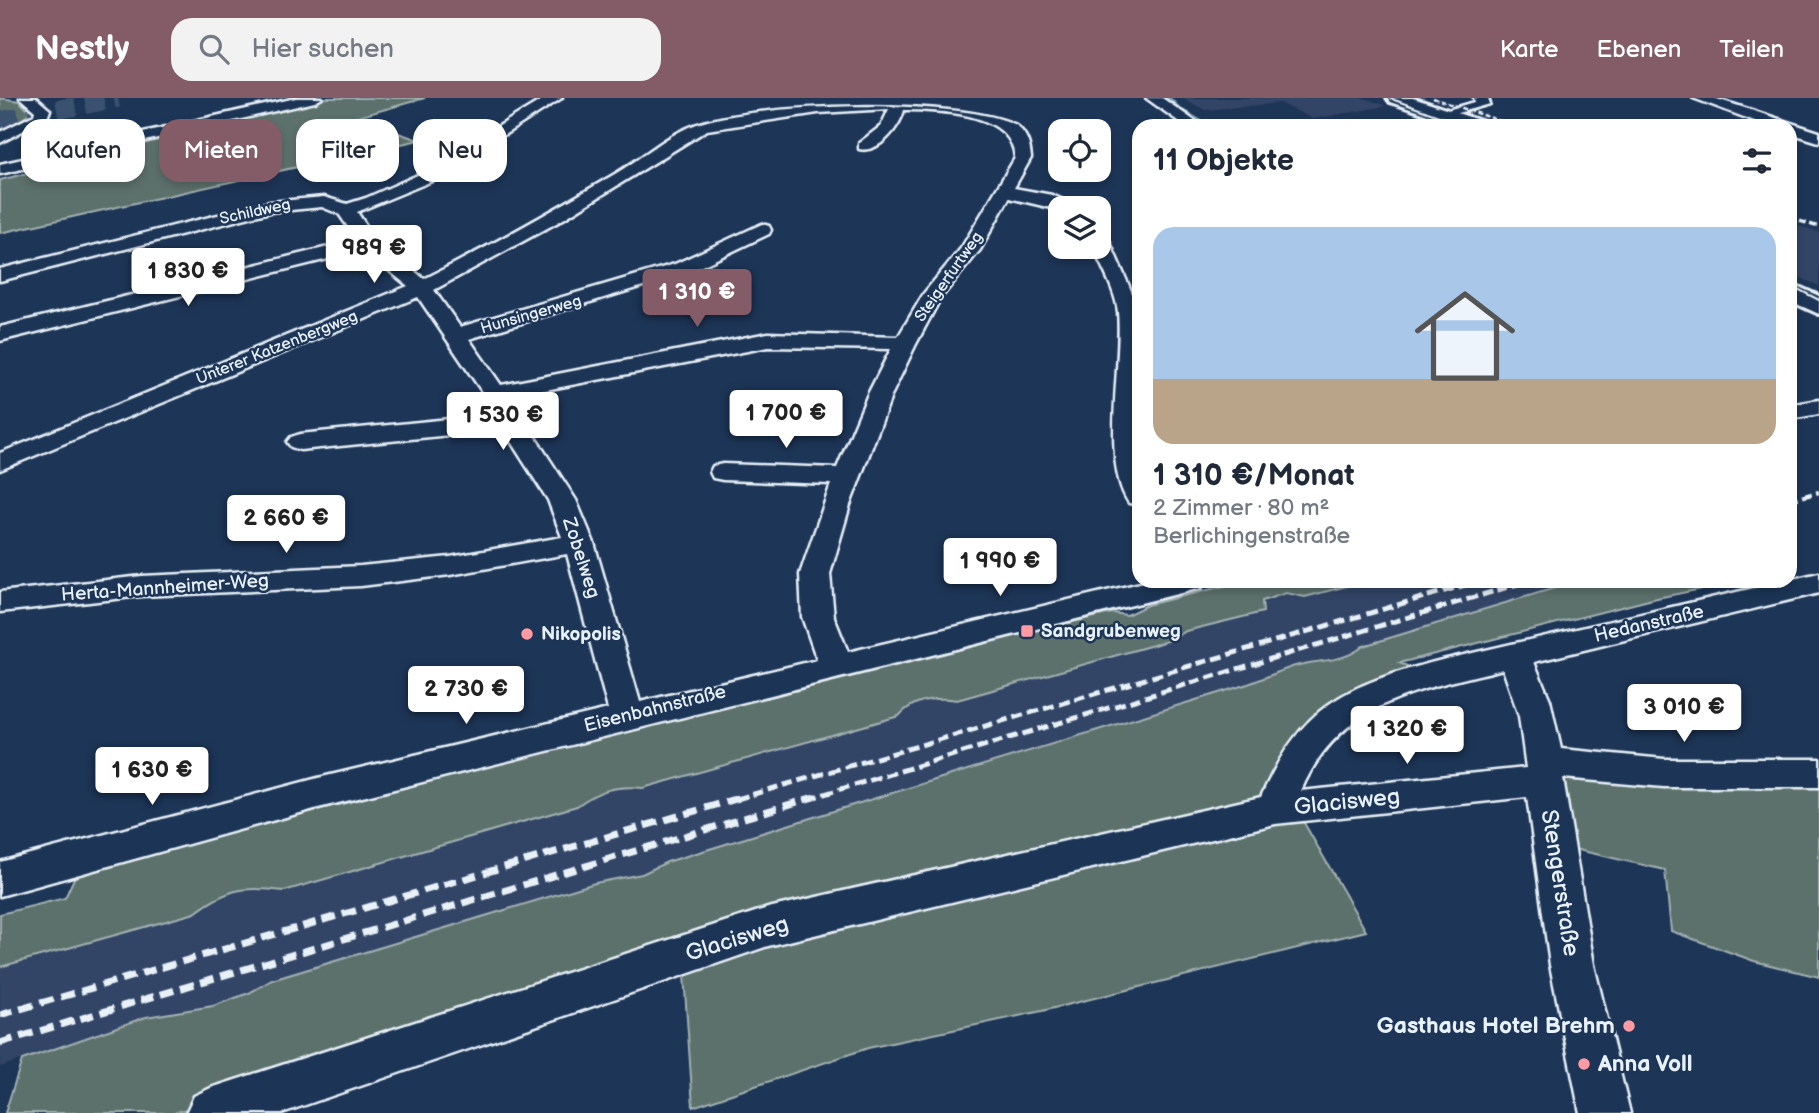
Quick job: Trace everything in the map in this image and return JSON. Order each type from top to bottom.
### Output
[{"type":"main road","points":[[1374,98],[1431,119]]},
{"type":"main road","points":[[1396,98],[1433,119]]},
{"type":"main road","points":[[1797,280],[1819,291]]},
{"type":"main road","points":[[1797,295],[1819,306]]},
{"type":"street","points":[[0,138],[32,124],[43,114],[40,104],[27,98]]},
{"type":"street","points":[[230,119],[315,98]]},
{"type":"street","points":[[346,210],[377,201],[411,184],[555,98]]},
{"type":"street","points":[[1153,98],[1184,119]]},
{"type":"street","points":[[1442,119],[1483,104],[1481,98]]},
{"type":"street","points":[[1700,98],[1762,119]]},
{"type":"street","name":"Unterer Katzenbergweg","points":[[0,462],[422,288],[482,259],[701,127],[741,112],[865,102],[1003,116]]},
{"type":"street","points":[[865,146],[887,130],[897,115],[897,106]]},
{"type":"street","name":"Steigerfurtweg","points":[[836,665],[818,617],[815,574],[848,476],[880,394],[905,344],[931,297],[971,250],[1023,158],[1024,144],[1003,116]]},
{"type":"street","points":[[1797,130],[1815,134]]},
{"type":"street","points":[[0,169],[159,135]]},
{"type":"street","points":[[1006,192],[1048,200]]},
{"type":"street","name":"Schildweg","points":[[0,275],[270,207],[324,202],[346,210]]},
{"type":"street","name":"Zobelweg","points":[[346,210],[368,243],[422,288],[562,500],[579,544],[627,716]]},
{"type":"street","name":"Hunsingerweg","points":[[454,336],[682,268],[762,230]]},
{"type":"street","points":[[0,334],[368,243]]},
{"type":"street","points":[[1108,259],[1129,310],[1127,403],[1132,472]]},
{"type":"street","points":[[300,442],[460,426],[500,404],[768,340],[861,340],[905,344]]},
{"type":"street","points":[[723,472],[848,476]]},
{"type":"street","name":"Herta-Mannheimer-Weg","points":[[0,602],[142,586],[362,576],[450,566],[579,544]]},
{"type":"street","name":"Hedanstraße","points":[[1797,584],[1819,583]]},
{"type":"street","name":"Eisenbahnstraße","points":[[0,879],[318,793],[1155,588]]},
{"type":"street","name":"Hedanstraße","points":[[1514,655],[1756,598],[1774,588]]},
{"type":"street","name":"Stengerstraße","points":[[1514,655],[1528,685],[1545,771],[1572,965],[1605,1113]]},
{"type":"street","name":"Glacisweg","points":[[1275,809],[1282,787],[1306,749],[1335,716],[1369,697],[1432,675],[1514,655]]},
{"type":"street","name":"Glacisweg","points":[[211,1113],[768,927],[1275,809],[1545,771],[1819,774]]},
{"type":"shaded area","points":[[1182,98],[1364,98],[1386,106],[1313,119],[1280,103],[1205,110]]},
{"type":"shaded area","points":[[1797,225],[1819,232],[1819,286],[1797,276]]},
{"type":"shaded area","points":[[1339,588],[1555,588],[1363,646],[1353,654],[1334,660],[1318,660],[1278,671],[1248,684],[965,773],[667,862],[642,874],[595,883],[272,980],[249,993],[213,1006],[146,1017],[0,1067],[0,967],[195,913],[215,898],[249,887],[284,891],[577,807],[595,793],[620,786],[643,788],[899,716],[908,705],[940,698],[957,700],[1171,640],[1186,631],[1263,612],[1262,601],[1286,593],[1305,597]]},
{"type":"green space","points":[[0,98],[19,101],[30,112],[0,133]]},
{"type":"green space","points":[[325,98],[425,98],[354,118],[357,119],[296,119],[296,167],[282,170],[282,119],[242,119]]},
{"type":"green space","points":[[399,133],[413,138],[413,141],[399,144]]},
{"type":"green space","points":[[159,140],[159,182],[230,182],[0,233],[0,180],[21,175],[21,182],[145,182],[145,143]]},
{"type":"green space","points":[[1216,588],[1339,588],[1305,597],[1286,593],[1262,601],[1263,612],[1186,631],[1171,640],[957,700],[926,700],[911,706],[899,716],[643,788],[608,790],[577,806],[284,891],[237,891],[217,898],[195,913],[0,967],[0,914],[65,898],[75,876],[592,738],[1112,613],[1127,615],[1147,605]]},
{"type":"green space","points":[[1555,588],[1706,588],[1399,663],[1431,675],[1369,697],[1276,774],[1366,931],[1042,1011],[868,1048],[693,1107],[684,975],[678,944],[174,1113],[5,1113],[22,1060],[146,1017],[213,1006],[249,993],[272,980],[595,883],[642,874],[667,862],[1248,684],[1295,666],[1339,658],[1363,646]]},
{"type":"green space","points":[[1557,770],[1675,787],[1819,786],[1819,977],[1754,961],[1671,931],[1665,870],[1569,848]]},
{"type":"waterway","points":[[1168,98],[1180,110],[1196,119]]},
{"type":"tunnel","points":[[0,121],[118,98]]},
{"type":"tram line","points":[[1389,98],[1447,119]]},
{"type":"tram line","points":[[1797,289],[1819,300]]},
{"type":"railway","points":[[1433,98],[1494,119]]},
{"type":"railway","points":[[1797,220],[1819,227]]},
{"type":"railway","points":[[1797,498],[1819,492]]},
{"type":"railway","points":[[737,799],[1455,588]]},
{"type":"railway","points":[[808,799],[1505,588]]},
{"type":"railway","points":[[0,1015],[743,797]]},
{"type":"railway","points":[[0,1043],[814,797]]},
{"type":"place","name":"Sandgrubenweg","points":[[1027,631]]},
{"type":"place","name":"Nikopolis","points":[[527,634]]},
{"type":"place","name":"Gasthaus Hotel Brehm","points":[[1629,1026]]},
{"type":"place","name":"Anna Voll","points":[[1584,1064]]}]
